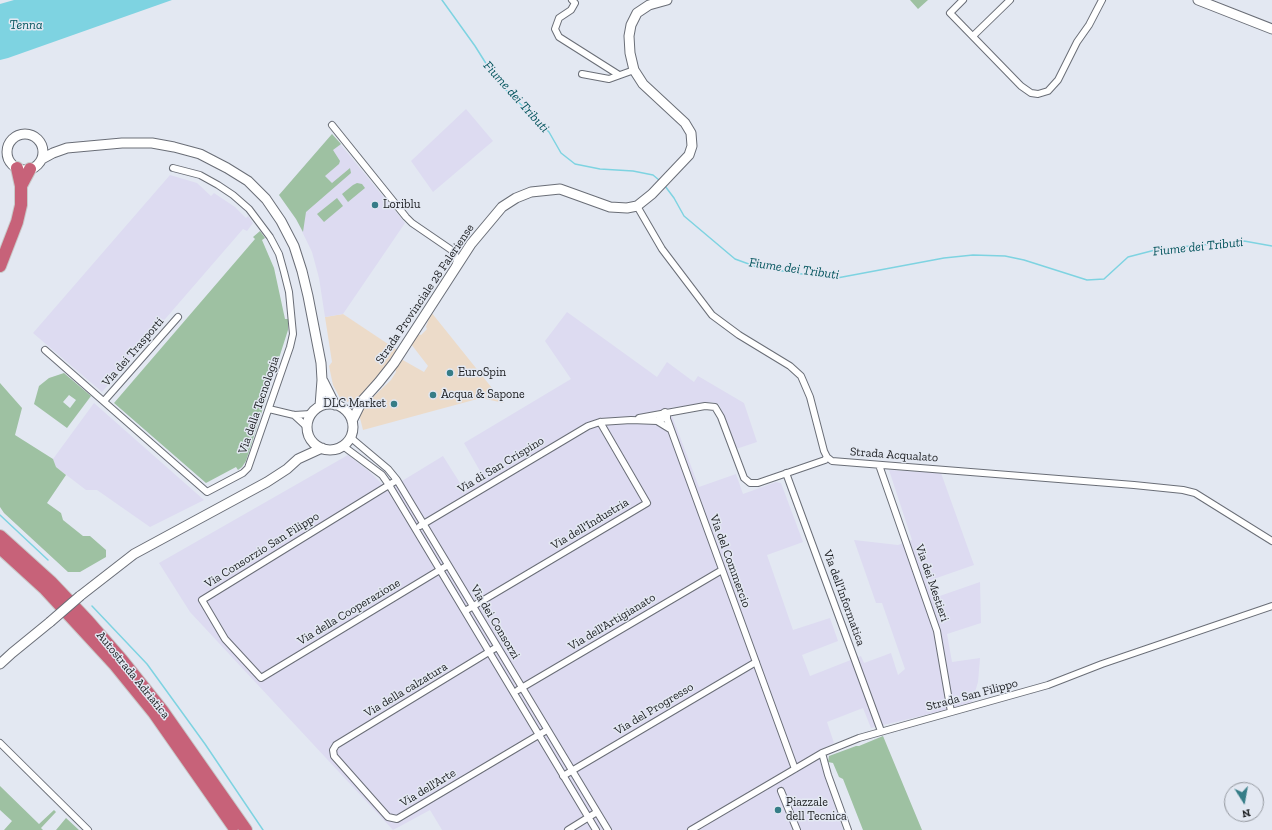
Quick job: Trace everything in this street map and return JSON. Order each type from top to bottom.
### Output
[{"type":"highway","points":[[0,266],[17,222],[20,205],[21,186],[17,168]]},
{"type":"highway","points":[[21,186],[30,169]]},
{"type":"highway","points":[[0,526],[22,547],[28,560]]},
{"type":"highway","name":"Autostrada Adriatica","points":[[0,536],[28,560],[88,621],[136,677],[162,710],[246,830]]},
{"type":"highway","name":"Autostrada Adriatica","points":[[0,548],[44,588],[115,665],[154,713],[236,830]]},
{"type":"highway","points":[[0,558],[44,588]]},
{"type":"main road","points":[[637,206],[652,194],[689,155],[692,146],[691,134],[685,124],[643,84],[634,70],[630,47],[630,25],[637,13],[649,5],[667,0]]},
{"type":"main road","points":[[1198,0],[1272,29]]},
{"type":"main road","points":[[40,142],[42,147],[42,158],[39,163],[30,169],[25,170],[17,168],[4,157],[4,148],[15,138],[26,134],[31,135],[47,145],[67,148],[122,143],[152,143],[174,146],[200,154],[248,181],[266,199],[281,221],[294,246],[302,270],[308,296],[322,380],[320,406]]},
{"type":"main road","points":[[42,158],[67,148]]},
{"type":"main road","name":"Strada Provinciale 28 Faleriense","points":[[352,421],[362,401],[388,372],[455,268],[457,251],[471,244],[502,207],[516,198],[531,192],[560,189],[610,207],[627,208],[637,206]]},
{"type":"main road","points":[[322,380],[339,407],[348,414],[352,421],[352,432],[343,446],[336,449],[329,450],[315,445],[310,439],[307,427],[311,414],[320,406],[327,404],[339,407]]},
{"type":"main road","name":"Strada Provinciale 28 Faleriense","points":[[339,407],[362,401]]},
{"type":"main road","points":[[0,664],[80,596],[134,554],[267,482],[287,469],[298,459],[310,439]]},
{"type":"main road","points":[[298,459],[322,448]]},
{"type":"street","points":[[572,0],[575,3],[571,10],[559,18],[555,29],[558,37],[619,76]]},
{"type":"street","points":[[963,0],[950,13],[1025,90],[1031,93],[1043,93],[1054,86],[1077,42],[1089,25],[1102,0]]},
{"type":"street","points":[[973,36],[1010,0]]},
{"type":"street","points":[[582,74],[609,79],[634,70]]},
{"type":"street","points":[[332,125],[406,217],[412,223],[457,251]]},
{"type":"street","name":"Via della Tecnologia","points":[[45,350],[207,492],[243,473],[248,468],[290,347],[293,334],[289,292],[284,272],[279,254],[270,237],[249,209],[233,195],[200,175],[172,168]]},
{"type":"street","points":[[631,420],[705,406],[715,407],[719,412],[747,481],[750,483],[758,483],[825,460],[828,457],[821,442],[810,398],[801,376],[790,366],[739,335],[712,314],[662,249],[637,206]]},
{"type":"street","name":"Via dei Trasporti","points":[[104,401],[178,317]]},
{"type":"street","points":[[269,409],[294,415],[311,414]]},
{"type":"street","points":[[600,422],[631,420],[657,421],[663,419],[666,414]]},
{"type":"street","name":"Via del Commercio","points":[[666,414],[670,429],[795,769]]},
{"type":"street","points":[[294,415],[307,427]]},
{"type":"street","points":[[657,421],[670,429]]},
{"type":"street","name":"Via di San Crispino","points":[[415,528],[588,426],[600,422]]},
{"type":"street","name":"Via dell'Industria","points":[[465,611],[646,503],[600,422]]},
{"type":"street","name":"Via dei Consorzi","points":[[350,437],[388,469],[397,480],[608,830]]},
{"type":"street","name":"Via dei Consorzi","points":[[343,446],[382,475],[389,485],[596,830]]},
{"type":"street","name":"Strada Acqualato","points":[[828,457],[832,461],[838,462],[1183,490],[1195,493],[1272,541]]},
{"type":"street","name":"Via dei Mestieri","points":[[880,465],[937,631],[951,712]]},
{"type":"street","name":"Via dell'Informatica","points":[[786,473],[881,730]]},
{"type":"street","name":"Via Consorzio San Filippo","points":[[261,678],[225,639],[202,600],[397,480]]},
{"type":"street","name":"Via della Cooperazione","points":[[261,678],[448,565]]},
{"type":"street","name":"Via dell'Artigianato","points":[[514,693],[722,570]]},
{"type":"street","name":"Strada San Filippo","points":[[690,830],[822,753],[859,738],[881,730],[1048,685],[1102,664],[1272,606]]},
{"type":"street","name":"Via della calzatura","points":[[334,756],[333,750],[336,745],[497,647]]},
{"type":"street","name":"Via del Progresso","points":[[563,776],[756,662]]},
{"type":"street","name":"Via dell'Arte","points":[[334,756],[388,817],[397,819],[547,730]]},
{"type":"street","points":[[0,743],[88,830]]},
{"type":"street","points":[[822,753],[828,775],[848,830]]},
{"type":"street","points":[[781,791],[798,830]]},
{"type":"street","points":[[568,830],[597,812]]},
{"type":"shaded area","points":[[466,109],[493,141],[433,192],[411,161]]},
{"type":"shaded area","points":[[332,134],[405,223],[343,314],[325,317],[319,278],[312,252],[296,219],[279,195]]},
{"type":"shaded area","points":[[170,175],[197,183],[211,196],[214,193],[235,207],[246,218],[248,216],[253,223],[247,231],[243,229],[102,392],[33,333]]},
{"type":"shaded area","points":[[431,312],[504,403],[481,398],[363,430],[359,414],[366,404],[391,380],[396,372],[395,368],[401,359],[424,372],[428,366],[411,344],[417,334],[421,335],[427,329],[426,327]]},
{"type":"shaded area","points":[[567,312],[657,377],[667,362],[694,382],[698,376],[744,403],[757,442],[736,449],[719,404],[712,402],[669,408],[699,487],[736,474],[743,494],[776,482],[781,483],[803,542],[767,555],[793,630],[830,618],[838,641],[802,655],[810,676],[861,656],[864,663],[891,653],[898,675],[905,669],[882,603],[876,603],[854,540],[898,545],[912,540],[889,470],[941,473],[974,565],[928,581],[934,598],[980,582],[981,623],[947,634],[952,662],[980,658],[978,682],[972,702],[942,711],[871,728],[863,708],[827,722],[834,743],[817,752],[843,830],[442,830],[430,810],[393,830],[190,612],[159,563],[348,455],[369,471],[383,485],[398,476],[402,481],[443,456],[465,491],[484,478],[464,443],[571,379],[545,341]]},
{"type":"shaded area","points":[[343,314],[397,350],[374,382],[358,398],[346,402],[340,398],[333,385],[329,366],[332,362],[325,317]]},
{"type":"shaded area","points":[[94,403],[204,500],[150,527],[97,490],[86,490],[56,467],[53,459]]},
{"type":"green space","points":[[910,0],[928,0],[918,9]]},
{"type":"green space","points":[[332,134],[341,144],[333,150],[340,161],[339,164],[325,176],[332,183],[350,168],[351,173],[306,212],[303,232],[296,219],[279,195]]},
{"type":"green space","points":[[357,183],[362,184],[365,188],[348,202],[342,194]]},
{"type":"green space","points":[[337,198],[343,206],[324,222],[317,214]]},
{"type":"green space","points":[[260,231],[265,238],[262,240],[274,268],[285,319],[288,319],[288,330],[246,461],[238,470],[236,467],[206,483],[114,403],[255,239],[253,237]]},
{"type":"green space","points":[[64,373],[91,396],[67,428],[34,404],[39,386],[49,378]],"holes":[[[69,395],[76,400],[70,408],[63,402]]]},
{"type":"green space","points":[[0,383],[22,408],[15,435],[53,459],[56,467],[66,475],[47,503],[61,513],[63,520],[83,536],[90,536],[106,550],[106,557],[80,572],[68,572],[4,513],[0,507]]},
{"type":"green space","points":[[883,736],[922,830],[863,830],[843,779],[839,777],[833,763],[828,762],[829,756]]},
{"type":"green space","points":[[0,786],[39,824],[54,810],[56,812],[41,828],[43,830],[4,830],[12,821],[0,810]]},
{"type":"green space","points":[[66,818],[79,830],[56,830]]},
{"type":"water","name":"Tenna","points":[[14,0],[172,0],[0,60],[0,4]]},
{"type":"waterway","name":"Fiume dei Tributi","points":[[442,0],[475,46],[492,73],[505,89],[549,132],[561,153],[575,164],[600,169],[633,171],[653,175],[659,180]]},
{"type":"waterway","name":"Fiume dei Tributi","points":[[665,186],[684,216],[735,259],[757,267],[815,276],[837,278],[944,258],[973,255],[1005,256],[1024,260],[1087,280],[1104,279],[1128,257],[1159,249],[1244,241],[1272,246]]},
{"type":"waterway","points":[[0,515],[48,560]]},
{"type":"waterway","points":[[92,606],[147,664],[205,744],[263,830]]},
{"type":"place","name":"Loriblu","points":[[375,205]]},
{"type":"place","name":"EuroSpin","points":[[450,373]]},
{"type":"place","name":"Acqua & Sapone","points":[[433,395]]},
{"type":"place","name":"DLC Market","points":[[394,404]]},
{"type":"place","name":"Piazzale dell Tecnica","points":[[778,810]]}]
